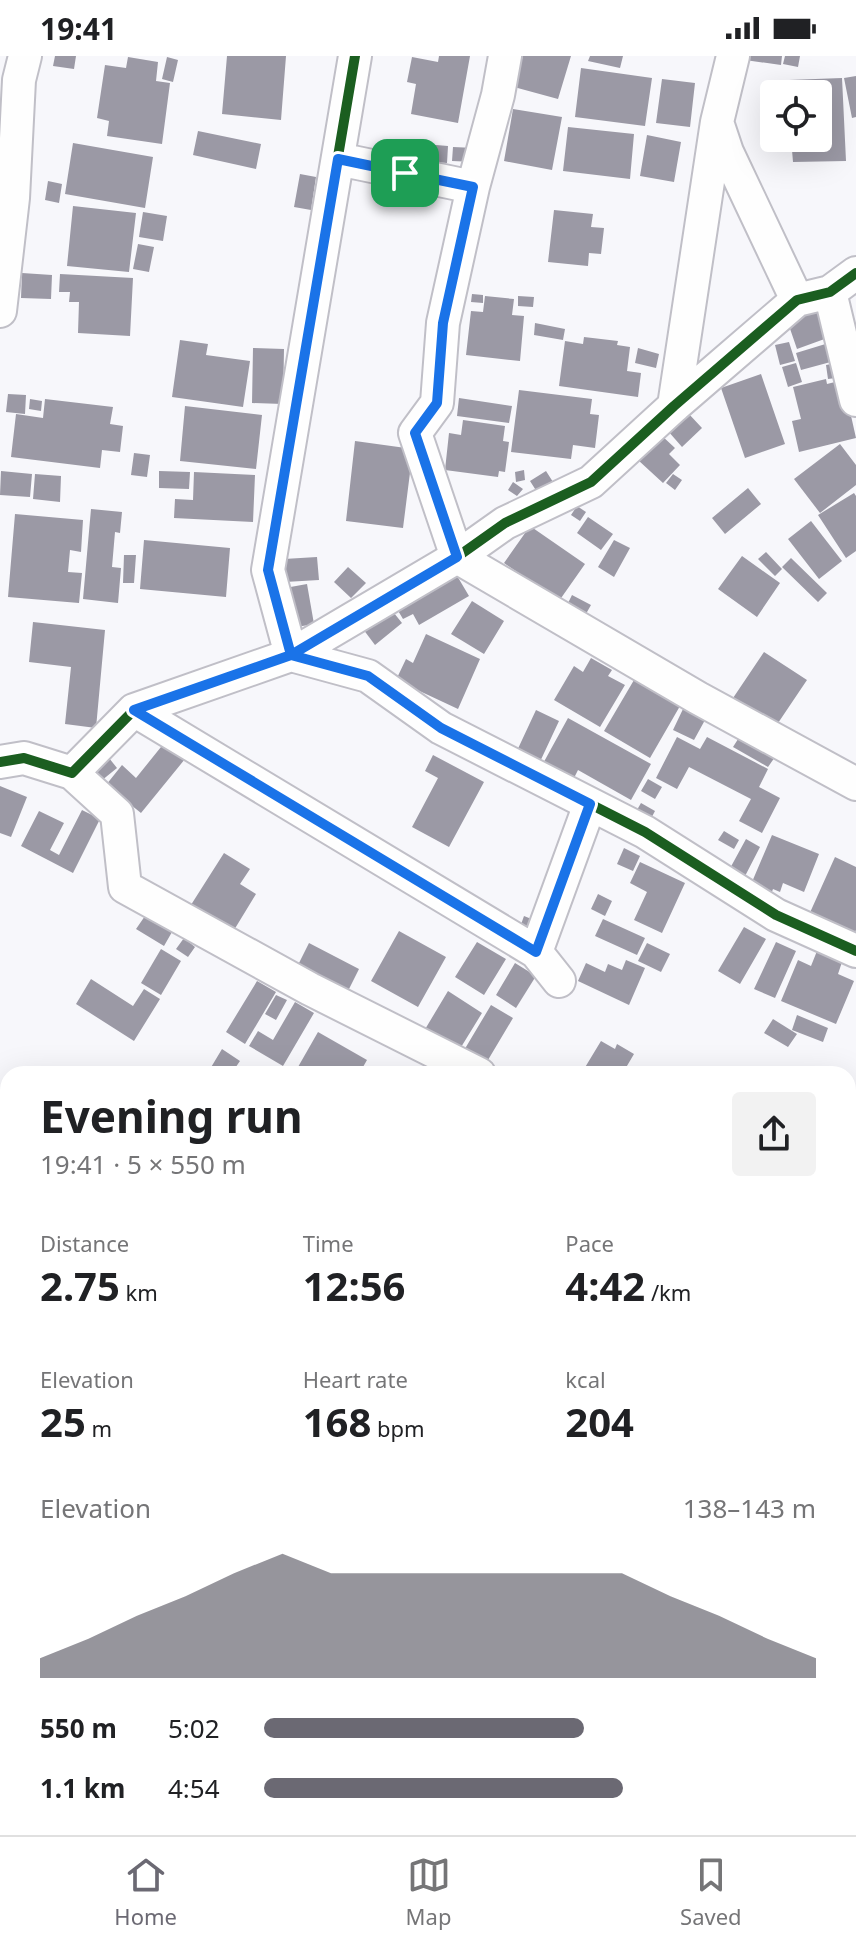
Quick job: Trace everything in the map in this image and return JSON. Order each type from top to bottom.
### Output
[{"type":"street","points":[[0,311],[13,198],[19,80],[25,56]]},
{"type":"street","points":[[291,655],[268,570],[355,56]]},
{"type":"street","points":[[505,56],[443,323],[437,403],[415,433],[457,557],[698,698],[856,784]]},
{"type":"street","points":[[674,406],[717,122],[733,56]]},
{"type":"street","points":[[717,122],[727,152],[797,300]]},
{"type":"street","points":[[338,159],[473,187]]},
{"type":"street","points":[[72,773],[134,710],[291,655],[457,557],[505,523],[591,482],[797,300],[830,292],[856,273]]},
{"type":"street","points":[[830,292],[856,400]]},
{"type":"street","points":[[291,655],[368,676],[441,728],[645,832],[776,915],[856,951]]},
{"type":"street","points":[[134,710],[536,952],[559,981]]},
{"type":"street","points":[[0,762],[24,758],[72,773],[117,814],[125,887],[310,989],[463,1066]]},
{"type":"street","points":[[536,952],[590,804]]},
{"type":"building","points":[[55,56],[76,56],[74,69],[53,66]]},
{"type":"building","points":[[227,56],[286,56],[281,120],[222,114]]},
{"type":"building","points":[[439,56],[470,56],[458,123],[411,114],[416,84],[407,82],[412,57],[438,62]]},
{"type":"building","points":[[523,56],[571,56],[558,99],[514,87]]},
{"type":"building","points":[[590,56],[623,56],[620,68],[588,61]]},
{"type":"building","points":[[746,56],[782,56],[781,65],[745,60]]},
{"type":"building","points":[[785,56],[800,56],[798,67],[783,64]]},
{"type":"building","points":[[128,57],[158,62],[156,81],[170,83],[162,144],[107,136],[109,121],[97,118],[105,65],[126,68]]},
{"type":"building","points":[[167,57],[178,60],[173,82],[162,79]]},
{"type":"building","points":[[581,68],[652,78],[645,126],[575,117]]},
{"type":"building","points":[[856,76],[856,117],[852,118],[844,78]]},
{"type":"building","points":[[842,78],[846,161],[793,162],[792,152],[832,152],[832,80],[789,80]]},
{"type":"building","points":[[662,79],[695,83],[690,127],[656,123]]},
{"type":"building","points":[[513,109],[562,117],[552,170],[504,161]]},
{"type":"building","points":[[568,127],[634,134],[630,179],[563,171]]},
{"type":"building","points":[[198,131],[261,144],[256,169],[193,155]]},
{"type":"building","points":[[647,135],[681,142],[674,182],[640,176]]},
{"type":"building","points":[[73,143],[153,157],[145,208],[65,194]]},
{"type":"building","points":[[424,144],[448,146],[447,163],[423,161]]},
{"type":"building","points":[[453,147],[475,148],[474,162],[452,161]]},
{"type":"building","points":[[300,174],[316,177],[311,210],[294,207]]},
{"type":"building","points":[[48,181],[62,184],[59,203],[45,200]]},
{"type":"building","points":[[73,206],[136,213],[129,272],[67,266]]},
{"type":"building","points":[[554,210],[593,214],[591,227],[604,228],[601,254],[589,253],[588,266],[548,262]]},
{"type":"building","points":[[143,212],[167,216],[163,241],[139,237]]},
{"type":"building","points":[[138,244],[154,247],[149,272],[133,269]]},
{"type":"building","points":[[22,273],[52,275],[51,299],[21,298]]},
{"type":"building","points":[[60,274],[133,278],[130,336],[78,333],[79,302],[69,302],[70,292],[59,292]]},
{"type":"building","points":[[472,294],[483,295],[483,303],[471,302]]},
{"type":"building","points":[[485,296],[514,299],[512,315],[524,316],[520,361],[466,355],[471,311],[483,312]]},
{"type":"building","points":[[518,296],[534,297],[533,307],[518,306]]},
{"type":"building","points":[[820,308],[830,337],[797,349],[787,320]]},
{"type":"building","points":[[535,323],[565,329],[563,340],[534,335]]},
{"type":"building","points":[[584,337],[618,341],[617,345],[630,347],[627,371],[641,373],[638,397],[559,386],[565,341],[583,344]]},
{"type":"building","points":[[180,340],[208,344],[206,355],[250,361],[243,407],[172,397]]},
{"type":"building","points":[[789,342],[795,361],[780,365],[775,345]]},
{"type":"building","points":[[832,342],[838,360],[801,370],[796,353]]},
{"type":"building","points":[[253,348],[284,349],[283,404],[252,403]]},
{"type":"building","points":[[638,348],[659,354],[656,368],[635,363]]},
{"type":"building","points":[[842,362],[844,377],[828,379],[826,365]]},
{"type":"building","points":[[796,363],[802,382],[788,387],[782,367]]},
{"type":"building","points":[[761,374],[785,444],[745,458],[721,388]]},
{"type":"building","points":[[826,379],[827,384],[843,380],[856,438],[799,452],[792,421],[801,419],[793,387]]},
{"type":"building","points":[[519,390],[592,399],[590,414],[599,415],[595,448],[573,445],[571,459],[511,452]]},
{"type":"building","points":[[8,394],[26,395],[25,414],[6,412]]},
{"type":"building","points":[[459,398],[512,406],[509,423],[457,416]]},
{"type":"building","points":[[30,399],[42,401],[41,411],[29,409]]},
{"type":"building","points":[[45,399],[113,407],[110,424],[123,426],[120,452],[102,450],[100,468],[11,457],[16,414],[43,418]]},
{"type":"building","points":[[185,406],[262,415],[256,469],[180,461]]},
{"type":"building","points":[[688,413],[702,428],[682,447],[668,431]]},
{"type":"building","points":[[463,420],[505,426],[503,441],[509,442],[505,472],[499,471],[498,477],[445,470],[449,433],[461,435]]},
{"type":"building","points":[[661,435],[675,448],[669,454],[680,465],[663,483],[638,460]]},
{"type":"building","points":[[355,441],[413,449],[403,528],[346,521]]},
{"type":"building","points":[[840,444],[856,465],[856,485],[820,513],[794,479]]},
{"type":"building","points":[[134,453],[150,455],[147,477],[131,475]]},
{"type":"building","points":[[524,470],[525,480],[516,482],[515,472]]},
{"type":"building","points":[[1,471],[32,474],[30,497],[0,495]]},
{"type":"building","points":[[159,471],[190,472],[189,489],[159,488]]},
{"type":"building","points":[[546,471],[553,482],[537,492],[530,481]]},
{"type":"building","points":[[194,472],[255,475],[253,522],[174,518],[175,499],[193,500]]},
{"type":"building","points":[[35,474],[61,476],[60,502],[33,499]]},
{"type":"building","points":[[673,474],[682,480],[675,490],[666,483]]},
{"type":"building","points":[[513,482],[523,489],[517,496],[508,490]]},
{"type":"building","points":[[748,488],[761,504],[725,534],[712,518]]},
{"type":"building","points":[[854,493],[856,551],[846,558],[818,515]]},
{"type":"building","points":[[577,506],[586,512],[580,521],[571,515]]},
{"type":"building","points":[[91,509],[122,512],[120,533],[115,532],[112,567],[121,568],[118,603],[83,599]]},
{"type":"building","points":[[15,514],[83,520],[81,552],[70,550],[68,572],[82,573],[79,603],[8,597]]},
{"type":"building","points":[[588,517],[613,534],[601,550],[577,533]]},
{"type":"building","points":[[811,521],[842,561],[819,579],[788,539]]},
{"type":"building","points":[[530,526],[585,564],[559,601],[504,563]]},
{"type":"building","points":[[144,540],[230,548],[226,597],[140,589]]},
{"type":"building","points":[[614,540],[630,548],[614,577],[598,567]]},
{"type":"building","points":[[766,552],[782,569],[775,576],[758,559]]},
{"type":"building","points":[[124,555],[136,555],[134,583],[123,583]]},
{"type":"building","points":[[742,556],[780,583],[757,617],[718,589]]},
{"type":"building","points":[[317,557],[319,580],[285,582],[284,559]]},
{"type":"building","points":[[791,558],[827,593],[818,602],[782,567]]},
{"type":"building","points":[[348,567],[366,583],[351,598],[334,582]]},
{"type":"building","points":[[453,569],[469,596],[419,625],[413,614],[403,619],[394,604]]},
{"type":"building","points":[[307,584],[314,624],[291,628],[285,588]]},
{"type":"building","points":[[572,595],[591,605],[583,619],[565,609]]},
{"type":"building","points":[[472,601],[504,621],[484,654],[451,634]]},
{"type":"building","points":[[390,608],[402,623],[375,645],[363,629]]},
{"type":"building","points":[[33,622],[105,630],[96,728],[65,724],[71,667],[29,662]]},
{"type":"building","points":[[426,634],[480,659],[458,709],[396,680],[406,659],[413,663]]},
{"type":"building","points":[[764,652],[807,680],[774,729],[731,701]]},
{"type":"building","points":[[591,658],[612,670],[608,676],[625,685],[600,727],[554,700],[574,666],[583,672]]},
{"type":"building","points":[[634,680],[680,706],[650,758],[604,731]]},
{"type":"building","points":[[683,709],[705,720],[694,740],[673,730]]},
{"type":"building","points":[[536,710],[559,721],[538,766],[515,755]]},
{"type":"building","points":[[568,718],[651,764],[631,800],[578,770],[570,786],[540,769]]},
{"type":"building","points":[[740,736],[775,757],[768,767],[733,747]]},
{"type":"building","points":[[677,737],[700,749],[707,737],[768,769],[759,787],[780,798],[762,833],[739,821],[751,799],[689,767],[677,789],[656,778]]},
{"type":"building","points":[[165,742],[185,759],[141,813],[106,785],[122,765],[136,778]]},
{"type":"building","points":[[433,755],[484,782],[449,847],[412,827],[438,778],[425,771]]},
{"type":"building","points":[[109,758],[117,768],[101,781],[93,771]]},
{"type":"building","points":[[648,779],[662,787],[655,799],[641,791]]},
{"type":"building","points":[[0,786],[27,797],[11,837],[0,833]]},
{"type":"building","points":[[641,803],[655,811],[645,830],[630,822]]},
{"type":"building","points":[[82,810],[100,819],[73,873],[21,846],[39,811],[64,823],[50,850],[59,855]]},
{"type":"building","points":[[724,831],[739,840],[734,849],[718,840]]},
{"type":"building","points":[[772,835],[819,854],[804,892],[783,883],[780,892],[773,889],[770,897],[749,889]]},
{"type":"building","points":[[746,839],[760,847],[743,880],[728,872]]},
{"type":"building","points":[[624,848],[640,856],[633,871],[617,864]]},
{"type":"building","points":[[224,853],[250,869],[240,884],[256,894],[231,935],[189,908]]},
{"type":"building","points":[[835,857],[856,867],[856,930],[853,937],[808,917]]},
{"type":"building","points":[[640,862],[685,883],[662,933],[634,920],[647,892],[630,883]]},
{"type":"building","points":[[598,894],[612,901],[605,916],[591,909]]},
{"type":"building","points":[[145,916],[172,932],[164,946],[136,929]]},
{"type":"building","points":[[524,916],[539,922],[535,935],[519,930]]},
{"type":"building","points":[[603,919],[645,938],[637,955],[595,936]]},
{"type":"building","points":[[744,927],[766,939],[740,984],[718,971]]},
{"type":"building","points":[[399,931],[446,957],[418,1007],[371,981]]},
{"type":"building","points":[[184,938],[195,947],[188,957],[176,949]]},
{"type":"building","points":[[477,942],[506,959],[484,995],[455,977]]},
{"type":"building","points":[[776,942],[796,951],[775,998],[754,989]]},
{"type":"building","points":[[309,943],[359,969],[347,993],[297,967]]},
{"type":"building","points":[[647,943],[670,954],[661,972],[638,961]]},
{"type":"building","points":[[161,949],[181,961],[161,995],[141,983]]},
{"type":"building","points":[[817,951],[842,962],[838,974],[854,981],[836,1024],[781,1001],[798,960],[811,966]]},
{"type":"building","points":[[626,960],[645,968],[629,1005],[578,981],[586,963],[605,972],[608,964],[622,970]]},
{"type":"building","points":[[515,963],[536,976],[516,1008],[496,995]]},
{"type":"building","points":[[91,979],[133,1006],[144,989],[160,999],[134,1041],[76,1004]]},
{"type":"building","points":[[257,981],[276,992],[245,1044],[226,1032]]},
{"type":"building","points":[[448,991],[482,1013],[455,1057],[421,1036]]},
{"type":"building","points":[[276,995],[287,1000],[276,1020],[265,1014]]},
{"type":"building","points":[[295,1002],[314,1013],[283,1066],[249,1046],[258,1031],[273,1040]]},
{"type":"building","points":[[491,1005],[513,1018],[485,1065],[463,1052]]},
{"type":"building","points":[[797,1015],[828,1028],[823,1042],[792,1030]]},
{"type":"building","points":[[773,1019],[797,1034],[788,1047],[764,1033]]},
{"type":"building","points":[[318,1032],[367,1060],[364,1066],[299,1066]]},
{"type":"building","points":[[601,1041],[615,1049],[617,1044],[634,1054],[627,1066],[586,1066]]},
{"type":"building","points":[[222,1049],[240,1061],[237,1066],[212,1066]]},
{"type":"cycle path","points":[[355,56],[268,570],[291,655],[368,676],[441,728],[645,832],[776,915],[856,951]]},
{"type":"cycle path","points":[[0,762],[24,758],[72,773],[134,710],[291,655],[457,557],[505,523],[591,482],[797,300],[830,292],[856,273]]},
{"type":"route","points":[[405,173],[338,159],[268,570],[291,655],[134,710],[536,952],[590,804],[441,728],[368,676],[291,655],[457,557],[415,433],[437,403],[443,323],[473,187],[405,173]]}]
